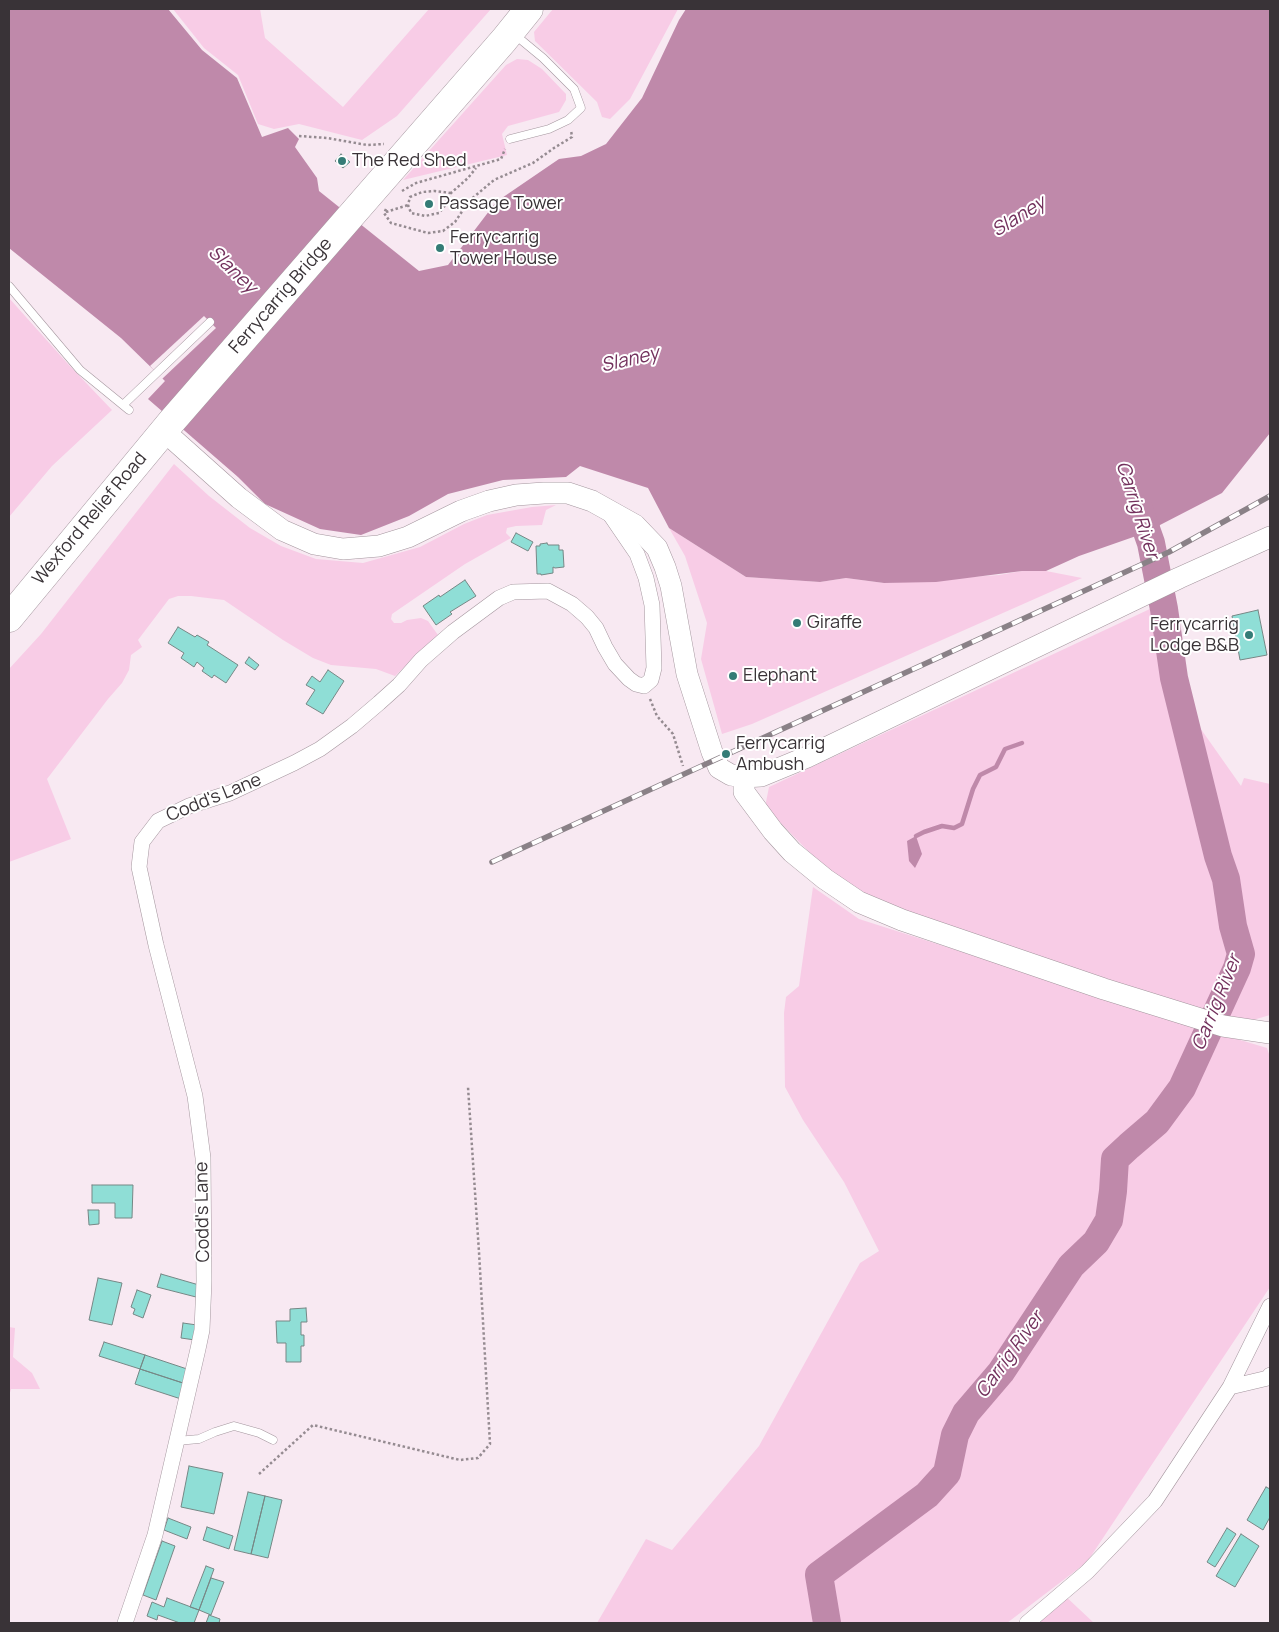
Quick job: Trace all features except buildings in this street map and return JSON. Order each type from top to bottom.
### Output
[{"type":"highway","name":"Ferrycarrig Bridge","points":[[168,426],[395,181],[413,143],[529,9]]},
{"type":"highway","name":"Wexford Relief Road","points":[[9,618],[168,426]]},
{"type":"main road","points":[[168,426],[246,503],[282,530],[314,544],[343,549],[378,546],[408,537],[461,511],[489,501],[516,495],[544,493],[568,493],[606,508],[635,525],[657,548],[665,566],[671,586],[687,674],[712,752],[719,768],[731,775],[744,777],[761,776],[807,757],[1145,594],[1270,537]]},
{"type":"main road","points":[[744,777],[744,792],[773,831],[792,852],[824,879],[858,902],[902,920],[1104,989],[1223,1026],[1270,1033]]},
{"type":"street","points":[[606,508],[637,554],[646,578],[652,605],[654,668],[651,680],[644,686]]},
{"type":"street","name":"Codd's Lane","points":[[125,1623],[155,1535],[177,1440],[202,1330],[204,1281],[203,1158],[195,1096],[156,945],[139,867],[142,842],[158,820],[189,806],[230,793],[320,749],[379,704],[431,650],[453,632],[499,598],[513,592],[548,591],[572,604],[596,628],[615,664],[629,679],[636,684],[644,686]]},
{"type":"street","points":[[1027,1623],[1087,1572],[1155,1501],[1230,1387],[1270,1306]]},
{"type":"street","points":[[1230,1387],[1268,1378],[1270,1375]]},
{"type":"lane","points":[[510,139],[549,129],[568,120],[580,108],[574,89],[543,58],[511,31]]},
{"type":"lane","points":[[9,286],[80,370],[126,408],[210,322]]},
{"type":"lane","points":[[177,1440],[199,1439],[234,1426],[259,1433],[273,1440]]},
{"type":"path","points":[[384,213],[391,223],[428,232],[443,231],[455,222],[469,201],[494,180],[533,163],[572,137],[568,120]]},
{"type":"path","points":[[299,136],[327,138],[366,145],[413,143]]},
{"type":"path","points":[[395,181],[416,183],[501,159],[510,139]]},
{"type":"path","points":[[451,193],[435,190],[422,192],[410,198],[408,205],[411,214],[430,216],[439,213],[451,193],[468,178],[477,166]]},
{"type":"path","points":[[384,213],[408,205]]},
{"type":"path","points":[[384,213],[387,207]]},
{"type":"path","points":[[644,686],[658,716],[673,734],[683,766]]},
{"type":"path","points":[[259,1474],[312,1425],[460,1460],[478,1458],[490,1444],[480,1252],[468,1087]]},
{"type":"shaded area","points":[[173,9],[260,9],[265,38],[343,107],[429,9],[491,9],[397,116],[362,140],[299,124],[274,129],[258,124],[238,75],[204,48]]},
{"type":"shaded area","points":[[553,9],[678,9],[630,99],[610,119],[602,117],[597,102],[535,41],[534,32]]},
{"type":"shaded area","points":[[517,59],[528,60],[542,69],[566,94],[566,100],[559,112],[508,126],[502,134],[507,155],[403,180],[506,65]]},
{"type":"shaded area","points":[[9,298],[112,410],[52,466],[9,517]]},
{"type":"shaded area","points":[[174,464],[209,496],[250,528],[281,546],[316,559],[363,563],[420,547],[464,524],[487,515],[556,505],[546,510],[542,525],[507,528],[506,533],[511,538],[465,564],[392,614],[391,619],[394,623],[421,618],[428,621],[438,635],[395,676],[376,669],[331,665],[313,658],[224,600],[191,596],[178,596],[169,599],[138,640],[142,647],[131,655],[129,670],[122,683],[47,779],[71,839],[9,862],[9,669],[41,634]]},
{"type":"shaded area","points":[[669,528],[746,577],[820,582],[846,578],[884,583],[999,575],[1022,571],[1046,571],[1082,578],[752,724],[722,734],[701,659],[707,623],[685,556]]},
{"type":"shaded area","points":[[1152,608],[1175,713],[1198,725],[1241,786],[1244,778],[1270,784],[1270,1015],[1243,1023],[1205,1013],[900,911],[857,892],[811,854],[765,807],[769,787]]},
{"type":"shaded area","points":[[813,887],[859,919],[1267,1048],[1270,1057],[1270,1287],[1087,1562],[1007,1623],[835,1623],[830,1580],[907,1525],[958,1471],[969,1426],[962,1422],[955,1435],[947,1473],[929,1493],[819,1575],[827,1623],[597,1623],[646,1539],[672,1550],[759,1446],[860,1263],[879,1251],[844,1182],[803,1120],[785,1087],[784,1013],[786,997],[799,986]]},
{"type":"shaded area","points":[[9,1327],[15,1328],[13,1357],[32,1373],[40,1389],[11,1389],[9,1396]]},
{"type":"shaded area","points":[[1062,1593],[1094,1623],[1026,1623]]},
{"type":"water","name":"Slaney","points":[[9,9],[168,9],[202,50],[237,78],[262,137],[288,128],[299,139],[295,147],[317,178],[319,191],[419,271],[448,265],[496,202],[559,159],[581,156],[606,144],[642,98],[686,9],[1270,9],[1270,433],[1222,493],[1160,525],[1151,543],[1139,535],[1079,556],[1046,571],[1022,571],[936,582],[884,583],[846,578],[820,582],[746,577],[669,528],[648,488],[580,466],[566,477],[503,480],[448,494],[409,516],[361,535],[320,529],[265,504],[238,477],[148,399],[165,381],[121,338],[9,248]]},
{"type":"water","points":[[916,836],[922,854],[915,868],[909,861],[907,841]]},
{"type":"pier","points":[[204,316],[216,328],[162,379],[150,366]]},
{"type":"waterway","name":"Carrig River","points":[[827,1623],[819,1575],[927,1495],[947,1473],[955,1435],[966,1413],[1001,1372],[1071,1266],[1096,1242],[1109,1220],[1115,1159],[1157,1122],[1182,1088],[1237,968],[1241,954],[1233,926],[1226,879],[1218,856],[1174,678],[1164,609],[1151,543],[1139,509]]},
{"type":"waterway","points":[[916,836],[942,826],[954,828],[962,824],[973,789],[980,775],[996,767],[1005,749],[1022,743]]},
{"type":"railway","points":[[492,862],[1169,552],[1270,496]]},
{"type":"place","name":"The Red Shed","points":[[342,161]]},
{"type":"place","name":"Passage Tower","points":[[429,204]]},
{"type":"place","name":"Ferrycarrig Tower House","points":[[440,248]]},
{"type":"place","name":"Giraffe","points":[[797,623]]},
{"type":"place","name":"Ferrycarrig Lodge B&B","points":[[1249,635]]},
{"type":"place","name":"Elephant","points":[[733,676]]},
{"type":"place","name":"Ferrycarrig Ambush","points":[[726,754]]}]
